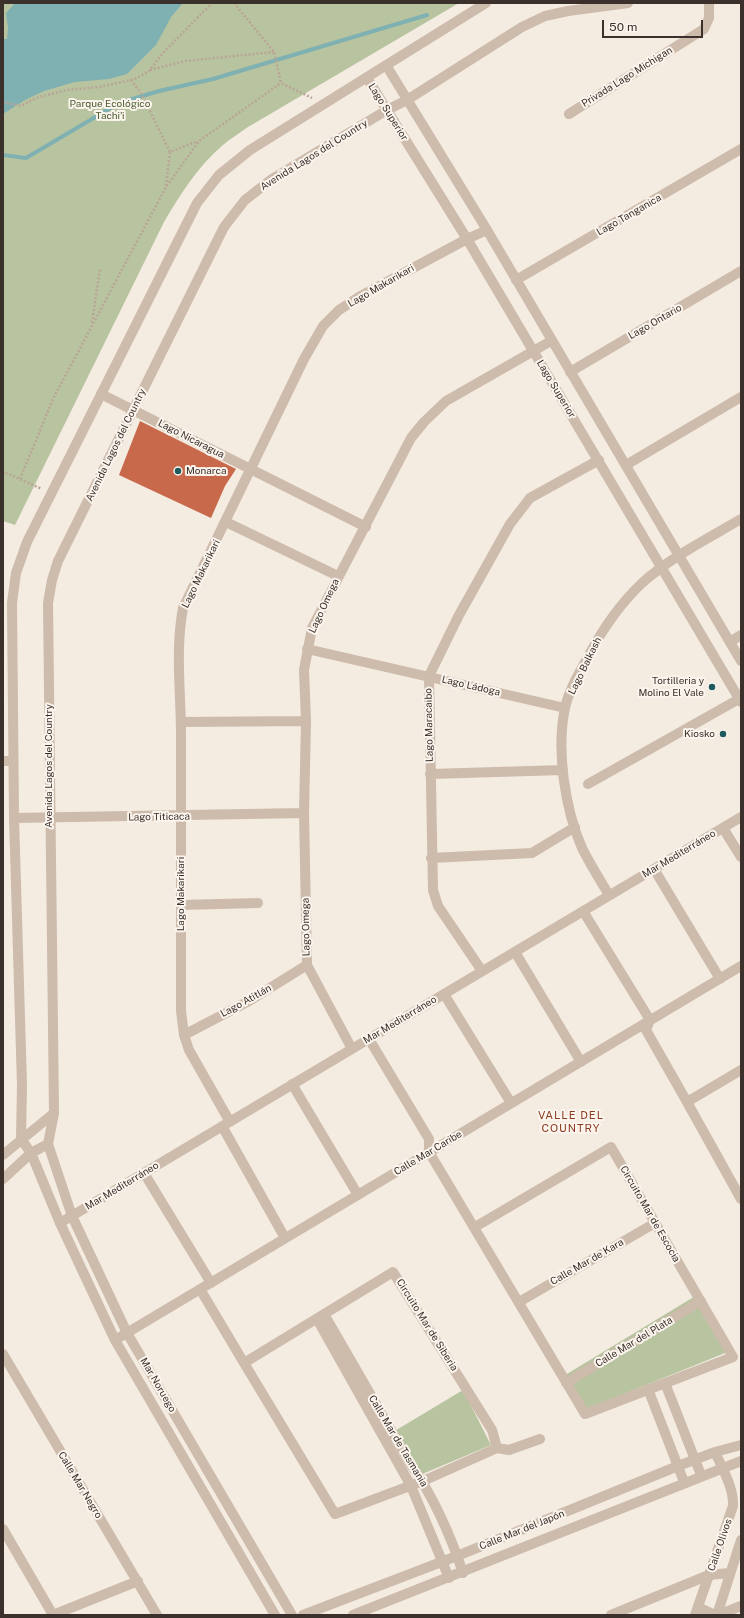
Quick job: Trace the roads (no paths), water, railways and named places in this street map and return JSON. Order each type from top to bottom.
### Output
[{"type":"street","points":[[31,1153],[22,1139],[22,1085],[14,818],[8,761],[12,603],[16,573],[27,542],[197,202],[219,175],[250,150],[486,3]]},
{"type":"street","name":"Avenida Lagos del Country","points":[[48,1144],[54,1113],[48,603],[52,580],[58,560],[224,227],[245,200],[272,179],[387,110],[407,100],[522,27],[545,16],[568,11],[628,3]]},
{"type":"street","name":"Privada Lago Michigan","points":[[569,114],[704,29],[709,18],[709,3]]},
{"type":"street","name":"Lago Superior","points":[[386,65],[487,230],[551,341],[741,661]]},
{"type":"street","name":"Lago Superior","points":[[367,78],[467,239],[599,460],[740,701]]},
{"type":"street","name":"Lago Tanganica","points":[[516,280],[741,149]]},
{"type":"street","name":"Lago Makarikari","points":[[285,1238],[189,1050],[184,1035],[181,1011],[181,722],[179,650],[180,626],[183,608],[304,359],[323,326],[339,310],[359,297],[467,239],[487,230]]},
{"type":"street","name":"Lago Ontario","points":[[570,372],[741,271]]},
{"type":"street","name":"Lago Omega","points":[[352,1049],[307,965],[304,813],[306,722],[304,670],[312,628],[338,576],[366,527],[411,438],[424,422],[446,401],[551,341]]},
{"type":"street","name":"Lago Nicaragua","points":[[102,394],[366,527]]},
{"type":"street","points":[[626,465],[741,397]]},
{"type":"street","name":"Lago Maracaibo","points":[[482,971],[438,906],[433,890],[431,858],[429,676],[459,615],[510,524],[530,498],[599,460]]},
{"type":"street","name":"Lago Balkash","points":[[609,896],[583,848],[575,827],[563,770],[562,735],[565,708],[580,672],[604,627],[622,604],[661,568],[741,519]]},
{"type":"street","points":[[226,522],[338,576]]},
{"type":"street","points":[[730,642],[741,635]]},
{"type":"street","name":"Lago Ládoga","points":[[307,649],[565,708]]},
{"type":"street","points":[[588,784],[740,701]]},
{"type":"street","points":[[181,722],[306,722]]},
{"type":"street","points":[[430,774],[563,770]]},
{"type":"street","name":"Lago Titicaca","points":[[14,818],[304,813]]},
{"type":"street","name":"Mar Mediterráneo","points":[[60,1223],[741,817]]},
{"type":"street","points":[[431,858],[532,853],[575,827]]},
{"type":"street","points":[[723,828],[741,857]]},
{"type":"street","points":[[654,869],[720,979]]},
{"type":"street","points":[[181,905],[258,903]]},
{"type":"street","points":[[583,911],[650,1020],[646,1030],[741,1199]]},
{"type":"street","points":[[515,952],[581,1062]]},
{"type":"street","name":"Lago Atitlán","points":[[184,1035],[249,1001],[307,965]]},
{"type":"street","name":"Calle Mar Caribe","points":[[115,1340],[741,966]]},
{"type":"street","points":[[444,994],[511,1103]]},
{"type":"street","points":[[369,1039],[429,1139],[429,1152]]},
{"type":"street","points":[[687,1102],[741,1070]]},
{"type":"street","points":[[292,1084],[358,1195]]},
{"type":"street","points":[[3,1155],[54,1113]]},
{"type":"street","points":[[3,1178],[31,1153],[48,1144]]},
{"type":"street","name":"Mar Noruego","points":[[48,1144],[72,1216],[127,1333],[292,1615]]},
{"type":"street","name":"Circuito Mar de Escocia","points":[[429,1152],[585,1414],[733,1357],[611,1147],[475,1227]]},
{"type":"street","name":"Mar Noruego","points":[[31,1153],[60,1223],[115,1340],[275,1615]]},
{"type":"street","points":[[144,1173],[211,1283]]},
{"type":"street","name":"Calle Mar de Kara","points":[[519,1302],[655,1223]]},
{"type":"street","name":"Circuito Mar de Siberia","points":[[244,1362],[321,1317],[393,1272],[492,1430],[497,1448]]},
{"type":"street","points":[[200,1289],[334,1514],[411,1486],[497,1448],[509,1450],[540,1438]]},
{"type":"street","name":"Calle Mar del Plata","points":[[566,1383],[701,1301]]},
{"type":"street","name":"Calle Mar de Tasmania","points":[[321,1317],[410,1463],[423,1481],[458,1556],[463,1573]]},
{"type":"street","name":"Calle Mar de Tasmania","points":[[321,1317],[411,1486],[449,1578]]},
{"type":"street","name":"Calle Mar Negro","points":[[3,1354],[157,1615]]},
{"type":"street","points":[[665,1383],[702,1475]]},
{"type":"street","points":[[648,1389],[684,1482]]},
{"type":"street","points":[[738,1446],[741,1461]]},
{"type":"street","name":"Calle Mar del Japón","points":[[303,1615],[443,1562],[678,1466],[715,1452],[738,1446]]},
{"type":"street","name":"Calle Olivos","points":[[697,1611],[734,1500],[715,1452]]},
{"type":"street","name":"Calle Mar del Japón","points":[[353,1615],[463,1573],[684,1482],[741,1461]]},
{"type":"street","points":[[3,1529],[53,1615],[138,1581]]},
{"type":"street","name":"Calle Olivos","points":[[717,1615],[741,1540]]},
{"type":"street","points":[[611,1615],[709,1575],[730,1573]]},
{"type":"street","points":[[697,1611],[717,1615],[741,1606]]},
{"type":"water","points":[[15,3],[183,3],[171,17],[156,45],[127,74],[109,79],[75,82],[44,91],[25,100],[3,114],[3,39],[7,39],[8,28],[6,13]]},
{"type":"waterway","points":[[3,155],[26,158],[119,103],[159,91],[213,79],[427,15]]},
{"type":"place","name":"Monarca","points":[[178,471]]},
{"type":"place","name":"Tortilleria y Molino El Vale","points":[[712,687]]},
{"type":"place","name":"Kiosko","points":[[723,734]]},
{"type":"district","name":"VALLE DEL COUNTRY","points":[[571,1122]]},
{"type":"park label","name":"Parque Ecológico Tachi'i","points":[[110,110]]}]
